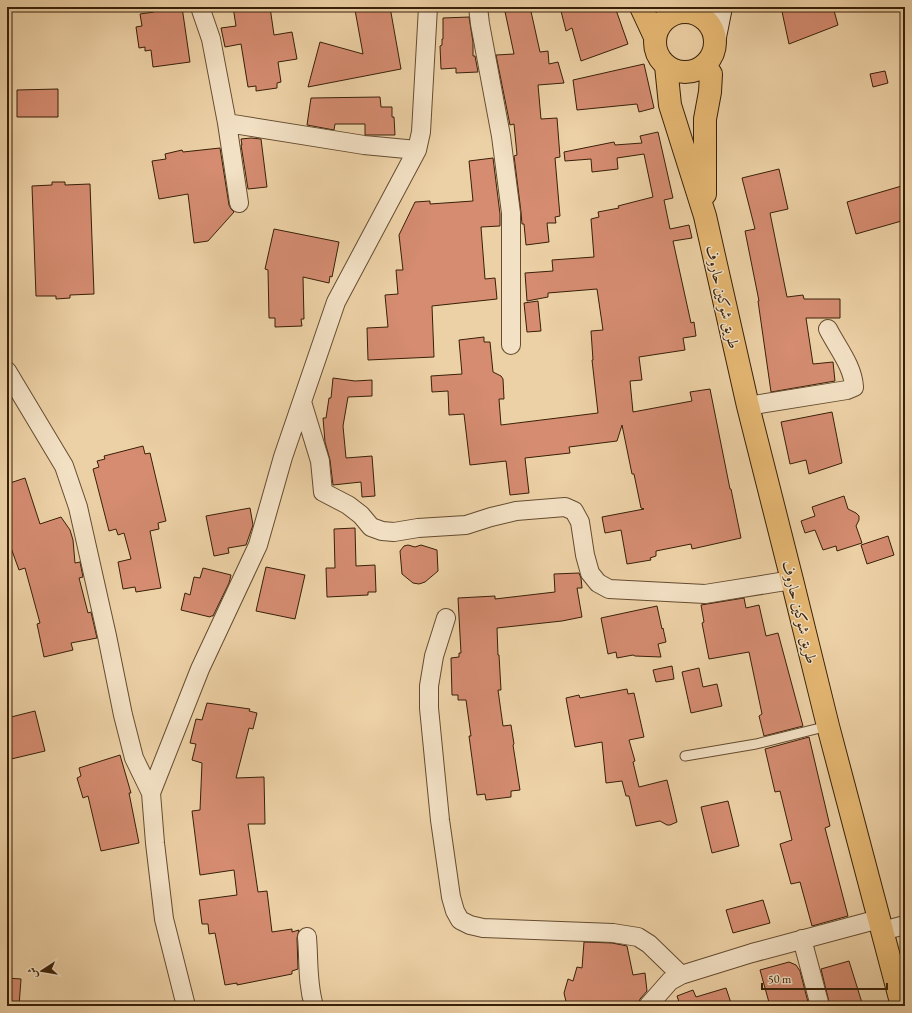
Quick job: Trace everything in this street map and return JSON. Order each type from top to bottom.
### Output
[{"type":"main road","points":[[641,7],[655,37]]},
{"type":"main road","points":[[715,37],[711,27],[705,19],[696,13],[679,10],[666,19],[659,27],[655,37],[655,47],[659,58],[666,66],[675,71],[685,73],[696,71],[705,66],[715,47],[715,37],[721,7]]},
{"type":"main road","name":"طريق شوكين حاروف","points":[[666,66],[670,105],[705,216],[748,406],[828,726],[902,1006]]},
{"type":"main road","name":"طريق شوكين حاروف","points":[[705,66],[711,74],[710,92],[704,119],[705,216]]},
{"type":"street","points":[[200,7],[211,38],[227,123],[239,203]]},
{"type":"street","points":[[151,793],[200,669],[258,545],[283,457],[336,302],[417,150],[421,132],[428,7]]},
{"type":"street","points":[[478,7],[501,136],[511,213],[511,346]]},
{"type":"street","points":[[227,123],[364,145],[417,150]]},
{"type":"street","points":[[748,406],[847,390],[854,387],[851,371],[828,330]]},
{"type":"street","points":[[7,370],[64,466],[78,507],[108,636],[124,722],[134,758],[151,793],[164,919],[186,1006]]},
{"type":"street","points":[[302,402],[320,461],[323,492],[348,505],[361,515],[371,527],[382,531],[394,532],[418,528],[466,525],[516,511],[565,507],[574,511],[580,522],[585,555],[590,573],[598,583],[609,589],[705,594],[792,580]]},
{"type":"street","points":[[446,618],[434,656],[429,686],[429,708],[440,820],[451,897],[455,911],[460,920],[470,926],[483,928],[613,933],[638,937],[649,944],[682,975]]},
{"type":"street","points":[[648,1006],[670,981],[682,975],[710,966],[802,939],[881,925],[905,925]]},
{"type":"street","points":[[307,937],[308,977],[310,995],[314,1006]]},
{"type":"street","points":[[802,939],[820,1006]]},
{"type":"lane","points":[[685,756],[756,744],[828,726]]},
{"type":"building","points":[[153,7],[182,7],[190,62],[153,67],[151,50],[145,51],[145,47],[139,48],[136,27],[142,26],[140,14],[154,12]]},
{"type":"building","points":[[233,7],[270,7],[274,35],[292,32],[297,59],[278,62],[281,82],[277,83],[277,88],[256,91],[256,86],[248,87],[241,44],[225,47],[221,28],[236,26]]},
{"type":"building","points":[[369,7],[390,7],[401,69],[308,87],[320,42],[363,54],[355,10]]},
{"type":"building","points":[[504,7],[530,7],[540,52],[548,51],[549,64],[558,62],[564,83],[538,85],[541,119],[557,118],[560,157],[555,158],[560,216],[555,217],[556,223],[547,223],[549,242],[526,245],[514,156],[517,155],[514,124],[510,125],[496,55],[514,54]]},
{"type":"building","points":[[560,7],[615,7],[628,44],[581,61],[572,28],[566,31]]},
{"type":"building","points":[[781,7],[833,7],[838,25],[789,44]]},
{"type":"building","points":[[469,17],[473,42],[473,56],[475,56],[478,72],[456,73],[456,68],[441,69],[440,46],[442,45],[443,39],[443,18]]},
{"type":"building","points":[[644,64],[654,108],[639,112],[637,104],[577,110],[573,80]]},
{"type":"building","points":[[885,71],[888,83],[873,87],[870,74]]},
{"type":"building","points":[[58,89],[58,117],[17,117],[17,90]]},
{"type":"building","points":[[380,97],[381,107],[392,107],[395,135],[365,135],[365,124],[335,124],[334,130],[307,125],[311,98]]},
{"type":"building","points":[[658,132],[673,198],[664,200],[670,229],[689,225],[692,238],[673,241],[691,323],[694,322],[696,336],[683,338],[685,350],[639,357],[642,380],[630,381],[633,412],[692,401],[690,392],[710,389],[741,538],[692,549],[691,544],[656,551],[656,556],[650,558],[651,560],[627,564],[621,530],[605,533],[602,517],[644,509],[641,508],[634,474],[632,474],[622,425],[617,441],[569,447],[570,453],[525,458],[529,493],[510,495],[506,461],[470,465],[464,414],[449,415],[448,391],[432,392],[431,376],[462,374],[459,340],[484,337],[484,342],[490,342],[493,372],[501,376],[503,379],[504,399],[499,399],[501,425],[598,413],[592,360],[591,331],[603,330],[597,289],[548,293],[548,297],[527,301],[525,273],[553,271],[552,260],[594,257],[591,219],[599,217],[598,212],[619,208],[618,206],[653,197],[644,154],[617,158],[618,169],[592,172],[591,159],[565,161],[564,152],[614,142],[615,145],[642,143],[640,136]]},
{"type":"building","points":[[241,139],[261,139],[267,187],[248,189]]},
{"type":"building","points":[[220,148],[229,205],[234,212],[208,241],[194,243],[188,194],[159,199],[152,161],[166,159],[165,154],[182,150],[183,152]]},
{"type":"building","points":[[493,158],[500,214],[500,226],[481,227],[485,279],[495,278],[497,299],[432,306],[434,357],[368,360],[367,328],[388,327],[385,295],[398,294],[396,270],[403,270],[399,235],[415,202],[430,201],[430,204],[473,201],[469,161]]},
{"type":"building","points":[[779,169],[788,209],[770,213],[787,297],[803,295],[804,299],[840,299],[840,318],[806,318],[813,364],[833,362],[835,381],[771,392],[759,301],[745,231],[755,229],[742,178]]},
{"type":"building","points":[[52,182],[65,182],[65,185],[90,184],[94,294],[70,295],[70,298],[56,299],[56,296],[36,296],[32,186],[52,185]]},
{"type":"building","points":[[905,185],[905,220],[856,234],[847,202]]},
{"type":"building","points":[[274,229],[339,242],[332,277],[330,276],[329,283],[303,277],[304,319],[301,319],[302,326],[275,327],[275,318],[269,318],[268,270],[265,269]]},
{"type":"building","points":[[538,301],[541,331],[527,332],[524,303]]},
{"type":"building","points":[[333,378],[355,381],[372,380],[372,396],[348,397],[343,426],[346,458],[372,456],[375,496],[362,497],[361,482],[333,485],[330,460],[325,442],[323,418],[326,418],[329,398],[331,398]]},
{"type":"building","points":[[832,412],[842,463],[809,474],[806,460],[790,464],[781,422]]},
{"type":"building","points":[[143,446],[145,454],[150,453],[166,521],[158,523],[159,529],[150,531],[161,588],[136,592],[135,587],[123,589],[118,562],[131,559],[124,533],[118,535],[116,529],[109,531],[93,469],[99,467],[97,461],[105,459],[104,456]]},
{"type":"building","points":[[25,478],[40,524],[61,517],[70,530],[73,540],[75,563],[80,562],[83,577],[79,578],[88,613],[91,612],[97,638],[71,643],[73,650],[44,657],[37,624],[40,623],[25,568],[19,570],[7,537],[7,484]]},
{"type":"building","points":[[844,496],[848,509],[859,516],[856,526],[862,543],[837,551],[836,546],[823,550],[815,530],[805,533],[801,521],[815,516],[812,507]]},
{"type":"building","points":[[250,508],[253,525],[246,545],[228,548],[229,553],[214,556],[206,516]]},
{"type":"building","points":[[355,528],[356,566],[375,565],[376,592],[368,592],[368,595],[327,597],[326,568],[335,568],[334,529]]},
{"type":"building","points":[[888,536],[894,555],[867,564],[861,545]]},
{"type":"building","points":[[408,545],[415,547],[421,545],[437,550],[438,571],[425,582],[419,584],[413,583],[402,574],[400,551],[404,546]]},
{"type":"building","points":[[266,567],[305,575],[295,619],[256,611]]},
{"type":"building","points":[[203,568],[231,575],[229,583],[213,616],[210,617],[181,610],[185,593],[190,595],[194,577],[200,578]]},
{"type":"building","points":[[579,573],[582,588],[577,588],[582,617],[562,621],[497,628],[501,690],[498,690],[503,726],[511,725],[520,790],[511,791],[511,797],[486,800],[485,794],[477,795],[466,700],[458,700],[458,695],[452,695],[451,658],[459,657],[459,653],[461,653],[458,598],[495,596],[495,599],[555,592],[554,574]]},
{"type":"building","points":[[744,598],[746,608],[759,605],[766,636],[778,633],[803,726],[764,736],[759,716],[762,714],[749,652],[709,659],[702,623],[704,622],[701,605]]},
{"type":"building","points":[[657,606],[666,642],[658,644],[661,657],[633,655],[617,658],[616,652],[608,654],[601,618]]},
{"type":"building","points":[[672,666],[674,679],[656,682],[653,670]]},
{"type":"building","points":[[699,668],[703,687],[717,684],[722,706],[691,713],[682,672]]},
{"type":"building","points":[[627,689],[628,694],[634,693],[644,737],[629,740],[635,761],[633,762],[639,787],[667,780],[677,822],[670,825],[660,821],[636,826],[629,796],[626,796],[622,781],[606,783],[602,742],[575,747],[566,698],[579,695],[580,698]]},
{"type":"building","points":[[207,703],[250,709],[249,711],[257,713],[253,729],[249,728],[236,778],[264,777],[265,824],[248,824],[258,892],[267,891],[272,932],[292,929],[292,932],[299,930],[297,938],[298,969],[292,971],[292,974],[237,985],[237,983],[225,985],[215,933],[209,934],[208,924],[202,924],[199,900],[237,895],[234,870],[200,875],[192,811],[200,810],[202,763],[192,760],[196,744],[190,743],[196,719],[202,720]]},
{"type":"building","points":[[35,711],[45,751],[7,760],[7,718]]},
{"type":"building","points":[[809,737],[830,826],[825,828],[848,916],[812,926],[800,882],[791,884],[780,844],[792,840],[780,791],[775,792],[765,749]]},
{"type":"building","points":[[120,755],[131,793],[129,793],[139,843],[101,851],[88,796],[83,798],[77,778],[81,776],[79,768]]},
{"type":"building","points":[[728,801],[739,846],[712,853],[701,807]]},
{"type":"building","points":[[763,900],[770,923],[733,933],[726,910]]},
{"type":"building","points":[[584,942],[612,943],[627,946],[633,975],[645,973],[647,991],[640,999],[638,1006],[567,1006],[564,993],[568,979],[573,981],[577,967],[582,968]]},
{"type":"building","points":[[849,961],[863,1006],[830,1006],[821,969]]},
{"type":"building","points":[[789,962],[796,965],[800,971],[809,1006],[770,1006],[760,970]]},
{"type":"building","points":[[7,978],[21,979],[19,1006],[7,1006]]},
{"type":"building","points":[[726,988],[732,1006],[677,1006],[677,1003],[679,1002],[677,996],[693,990],[696,997]]}]
